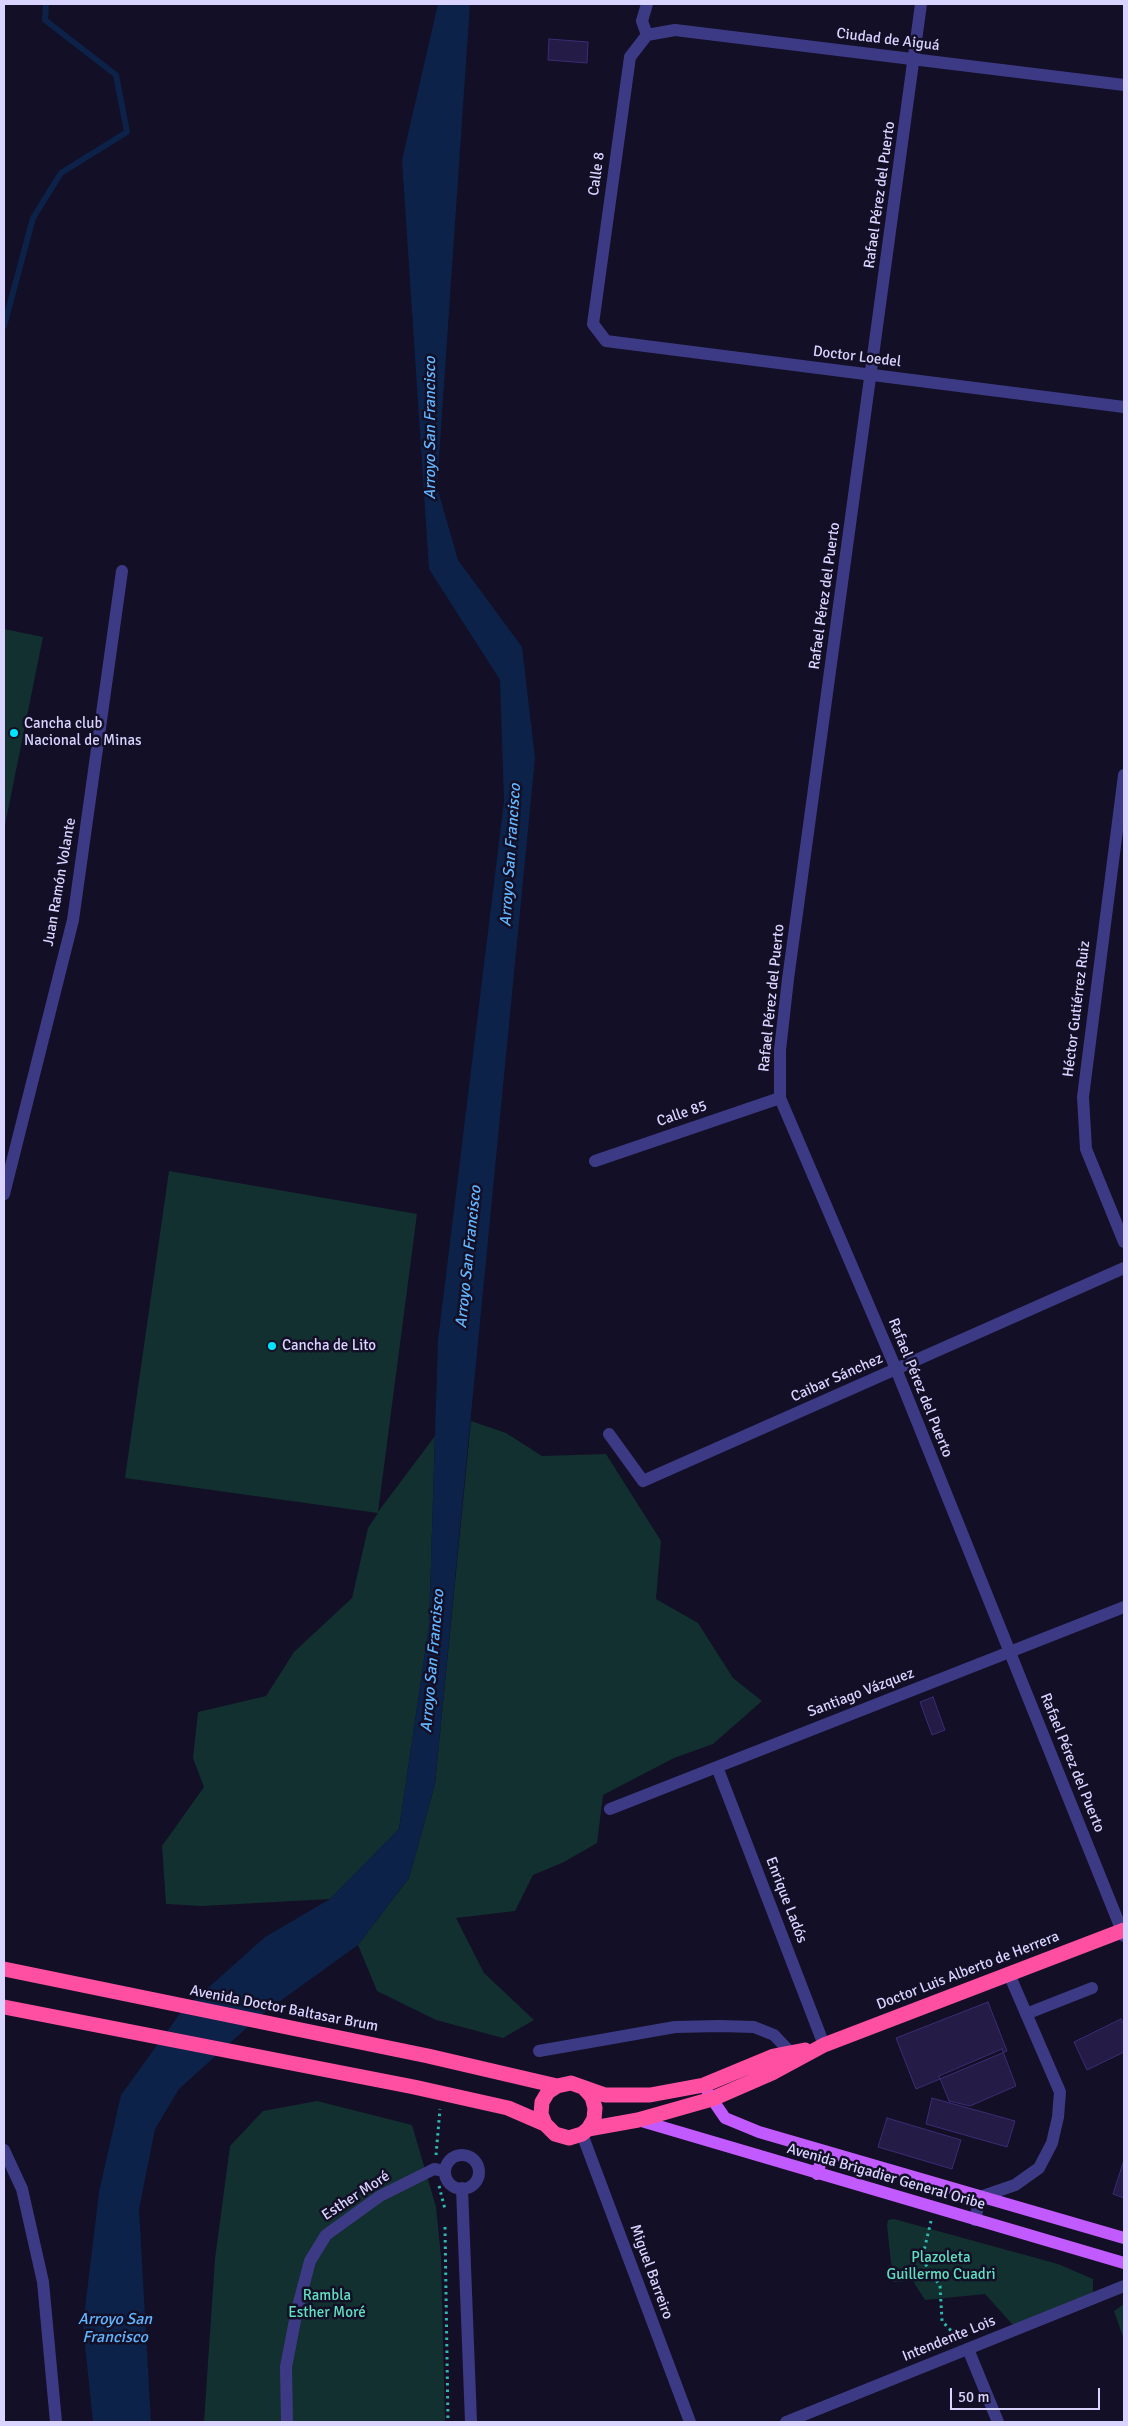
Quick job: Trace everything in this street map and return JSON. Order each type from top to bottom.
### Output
[{"type":"highway","name":"Doctor Luis Alberto de Herrera","points":[[585,2132],[638,2120],[712,2099],[774,2072],[824,2046],[1009,1974],[1124,1932]]},
{"type":"highway","name":"Avenida Doctor Baltasar Brum","points":[[4,1969],[113,1993],[428,2056],[557,2086]]},
{"type":"highway","points":[[4,2007],[414,2087],[508,2108],[545,2124],[555,2134],[569,2138],[585,2132],[594,2119],[595,2108],[592,2097],[584,2088],[570,2083],[557,2086],[548,2092],[542,2102],[541,2114],[545,2124]]},
{"type":"highway","name":"Doctor Luis Alberto de Herrera","points":[[584,2088],[605,2095],[650,2095],[704,2085],[774,2056],[824,2046]]},
{"type":"main road","name":"Avenida Brigadier General Oribe","points":[[704,2085],[725,2118],[739,2125],[1124,2238]]},
{"type":"main road","name":"Avenida Brigadier General Oribe","points":[[638,2120],[1124,2263]]},
{"type":"main road","points":[[817,2174],[824,2151]]},
{"type":"street","points":[[647,4],[642,21],[647,35]]},
{"type":"street","name":"Rafael Pérez del Puerto","points":[[921,4],[872,375],[788,979],[780,1050],[780,1098],[896,1369],[1124,1932]]},
{"type":"street","name":"Ciudad de Aiguá","points":[[647,35],[675,30],[1124,85]]},
{"type":"street","name":"Calle 8","points":[[593,324],[630,57],[647,35]]},
{"type":"street","name":"Doctor Loedel","points":[[593,324],[606,341],[1124,407]]},
{"type":"street","name":"Juan Ramón Volante","points":[[4,1194],[73,920],[122,571]]},
{"type":"street","name":"Héctor Gutiérrez Ruiz","points":[[1124,775],[1083,1096],[1086,1149],[1124,1242]]},
{"type":"street","name":"Calle 85","points":[[595,1161],[780,1098]]},
{"type":"street","name":"Caibar Sánchez","points":[[608,1434],[643,1481],[1124,1268]]},
{"type":"street","name":"Santiago Vázquez","points":[[610,1809],[1124,1606]]},
{"type":"street","name":"Enrique Ladós","points":[[717,1767],[824,2046]]},
{"type":"street","points":[[974,2220],[980,2197],[1015,2185],[1039,2168],[1052,2142],[1058,2117],[1060,2092],[1009,1974]]},
{"type":"street","points":[[1026,2014],[1092,1988]]},
{"type":"street","points":[[539,2051],[674,2027],[720,2026],[754,2027],[774,2035],[791,2053]]},
{"type":"street","name":"Miguel Barreiro","points":[[585,2132],[690,2422]]},
{"type":"street","points":[[4,2150],[22,2189],[43,2282],[56,2422]]},
{"type":"street","points":[[463,2155],[472,2158],[478,2170],[477,2179],[471,2186],[462,2188],[450,2184],[440,2170],[454,2157],[463,2155]]},
{"type":"street","name":"Esther Moré","points":[[287,2422],[286,2367],[296,2310],[310,2261],[326,2235],[345,2220],[380,2196],[440,2170]]},
{"type":"street","points":[[462,2188],[471,2422]]},
{"type":"street","name":"Intendente Lois","points":[[786,2422],[1124,2286]]},
{"type":"street","points":[[968,2349],[998,2422]]},
{"type":"path","points":[[441,2094],[440,2170],[445,2208],[448,2422]]},
{"type":"path","points":[[934,2208],[922,2259],[940,2286],[942,2321],[968,2349]]},
{"type":"green space","name":"Cancha club Nacional de Minas","points":[[4,629],[43,637],[4,830]]},
{"type":"green space","points":[[169,1171],[417,1214],[378,1512],[435,1436],[429,1626],[399,1829],[330,1899],[202,1906],[166,1904],[162,1846],[204,1787],[193,1758],[198,1712],[266,1696],[294,1652],[352,1598],[368,1528],[378,1513],[125,1478]]},
{"type":"green space","points":[[471,1421],[506,1433],[542,1456],[606,1454],[661,1541],[656,1599],[698,1623],[733,1678],[762,1701],[713,1744],[674,1758],[603,1795],[597,1843],[564,1862],[533,1875],[515,1911],[456,1918],[484,1973],[534,2020],[503,2038],[436,2020],[377,1991],[358,1945],[409,1878],[435,1784]]},
{"type":"green space","name":"Rambla Esther Moré","points":[[317,2101],[412,2125],[436,2207],[441,2257],[445,2422],[204,2422],[215,2259],[230,2146],[263,2111]]},
{"type":"green space","name":"Plazoleta Guillermo Cuadri","points":[[894,2219],[1058,2264],[1093,2279],[1093,2294],[1013,2325],[985,2294],[925,2300],[913,2281],[893,2282],[887,2225],[888,2220]]},
{"type":"green space","points":[[1124,2304],[1124,2340],[1114,2311]]},
{"type":"water","name":"Arroyo San Francisco","points":[[438,4],[470,4],[437,487],[458,560],[522,647],[535,758],[435,1784],[409,1878],[358,1945],[261,2015],[179,2089],[155,2129],[139,2209],[151,2422],[93,2422],[83,2325],[99,2192],[121,2095],[181,2012],[265,1937],[330,1899],[399,1829],[429,1626],[438,1340],[504,801],[500,680],[429,569],[402,160]]},
{"type":"building","points":[[549,39],[588,42],[587,63],[548,60]]},
{"type":"building","points":[[933,1697],[945,1730],[932,1735],[920,1702]]},
{"type":"building","points":[[988,2002],[1007,2051],[916,2089],[896,2038]]},
{"type":"building","points":[[1121,2019],[1124,2025],[1124,2052],[1087,2070],[1074,2042]]},
{"type":"building","points":[[1002,2049],[1016,2086],[970,2106],[949,2101],[939,2076]]},
{"type":"building","points":[[932,2098],[1015,2121],[1007,2147],[926,2124]]},
{"type":"building","points":[[887,2118],[961,2140],[952,2169],[878,2147]]},
{"type":"building","points":[[1124,2160],[1124,2198],[1113,2194]]},
{"type":"waterway","points":[[4,326],[33,218],[61,173],[127,132],[116,75],[45,20],[46,4]]},
{"type":"place","name":"Cancha club Nacional de Minas","points":[[14,733]]},
{"type":"place","name":"Cancha de Lito","points":[[272,1346]]}]
